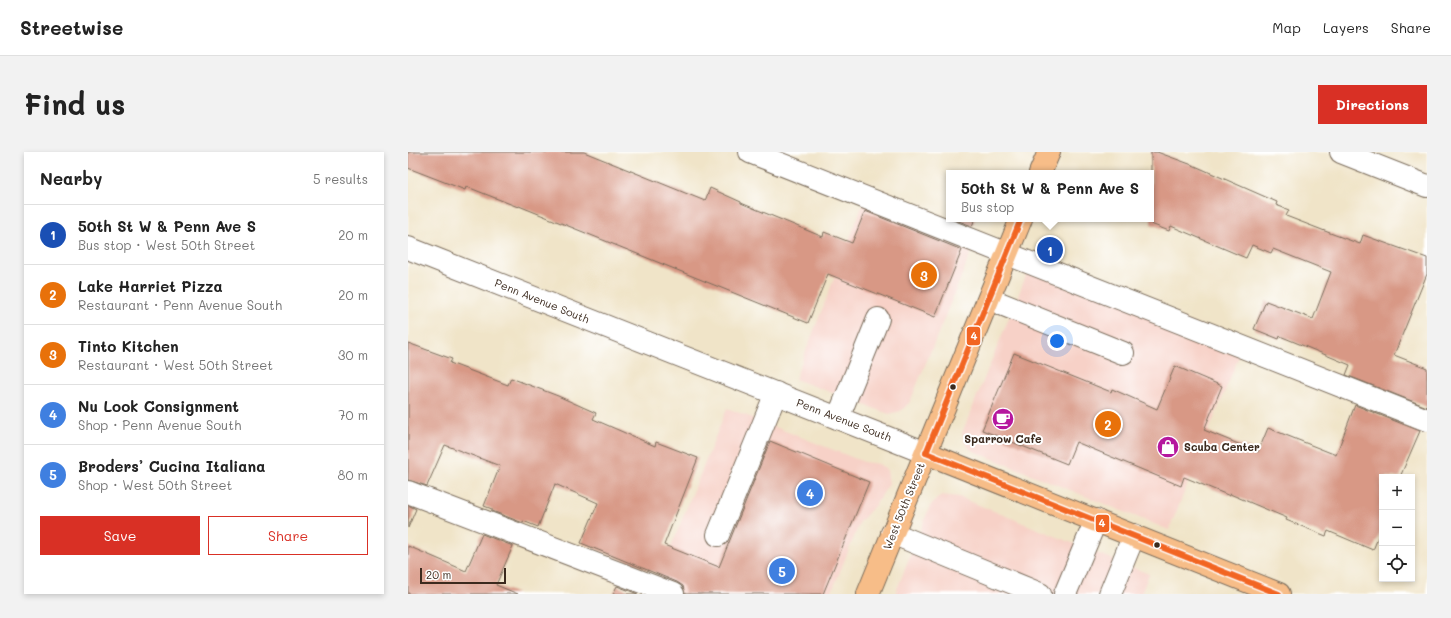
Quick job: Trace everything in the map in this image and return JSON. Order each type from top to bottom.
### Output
[{"type":"main road","points":[[1041,170],[1049,152]]},
{"type":"main road","name":"West 50th Street","points":[[868,594],[1020,222]]},
{"type":"main road","name":"Penn Avenue South","points":[[926,452],[1279,594]]},
{"type":"street","points":[[750,152],[1427,420]]},
{"type":"street","points":[[1341,152],[1427,186]]},
{"type":"street","name":"Penn Avenue South","points":[[408,248],[926,452]]},
{"type":"street","points":[[989,299],[1123,353]]},
{"type":"street","points":[[838,418],[878,319]]},
{"type":"street","points":[[718,535],[776,393]]},
{"type":"street","points":[[408,492],[673,594]]},
{"type":"street","points":[[1065,594],[1096,520]]},
{"type":"street","points":[[892,533],[1040,594]]},
{"type":"street","points":[[1110,594],[1134,535]]},
{"type":"shaded area","points":[[867,194],[977,238],[910,402],[901,411],[889,414],[795,379]]},
{"type":"shaded area","points":[[1033,259],[1244,344],[1169,530],[971,450],[965,443],[962,433]]},
{"type":"shaded area","points":[[727,408],[864,462],[879,464],[887,470],[889,484],[876,504],[860,522],[831,594],[682,594],[656,584]]},
{"type":"shaded area","points":[[941,495],[959,497],[1149,574],[1141,594],[895,594],[930,506]]},
{"type":"building","points":[[408,152],[584,152],[705,201],[710,188],[741,203],[823,237],[824,232],[852,243],[865,211],[962,250],[935,317],[828,274],[808,323],[519,206],[518,207],[470,188],[466,187],[465,190],[408,168]]},
{"type":"building","points":[[1151,152],[1157,152],[1195,166],[1277,202],[1276,205],[1289,210],[1286,216],[1360,244],[1363,235],[1427,258],[1427,274],[1394,355],[1427,368],[1427,407],[1346,375],[1350,365],[1280,336],[1279,339],[1254,329],[1266,301],[1313,319],[1331,272],[1273,249],[1271,253],[1252,245],[1246,258],[1171,226],[1169,231],[1151,224],[1151,222],[1154,222],[1154,170],[1151,170]]},
{"type":"building","points":[[961,222],[974,222],[972,226]]},
{"type":"building","points":[[408,343],[452,359],[450,363],[508,385],[511,378],[558,396],[596,413],[593,419],[655,446],[656,442],[698,458],[664,545],[719,567],[770,441],[869,482],[823,594],[685,594],[683,586],[677,582],[581,543],[598,503],[555,484],[538,527],[523,521],[523,523],[492,511],[492,509],[484,506],[500,466],[445,445],[427,486],[408,480]]},
{"type":"building","points":[[1014,353],[1111,392],[1112,389],[1157,409],[1175,366],[1222,386],[1204,430],[1258,452],[1268,428],[1336,455],[1355,405],[1420,431],[1401,474],[1379,474],[1379,535],[1373,550],[1328,531],[1326,536],[1286,520],[1287,518],[1230,494],[1230,496],[1184,477],[1181,486],[1076,442],[1067,464],[982,430]]},
{"type":"building","points":[[408,505],[416,509],[408,528]]},
{"type":"building","points":[[482,534],[513,546],[496,585],[518,594],[408,594],[408,546],[466,571]]},
{"type":"building","points":[[617,586],[638,594],[613,594]]},
{"type":"transit line","name":"4","points":[[926,453],[1020,222]]},
{"type":"transit line","name":"4","points":[[926,453],[1279,594]]},
{"type":"place","name":"50th St W & Penn Ave S","points":[[1050,250]]},
{"type":"place","name":"Tinto Kitchen","points":[[924,275]]},
{"type":"place","name":"Sparrow Cafe","points":[[1003,419]]},
{"type":"place","name":"Lake Harriet Pizza","points":[[1108,424]]},
{"type":"place","name":"Scuba Center","points":[[1168,447]]},
{"type":"place","name":"Nu Look Consignment","points":[[810,493]]},
{"type":"place","name":"Broders’ Cucina Italiana","points":[[782,571]]}]
